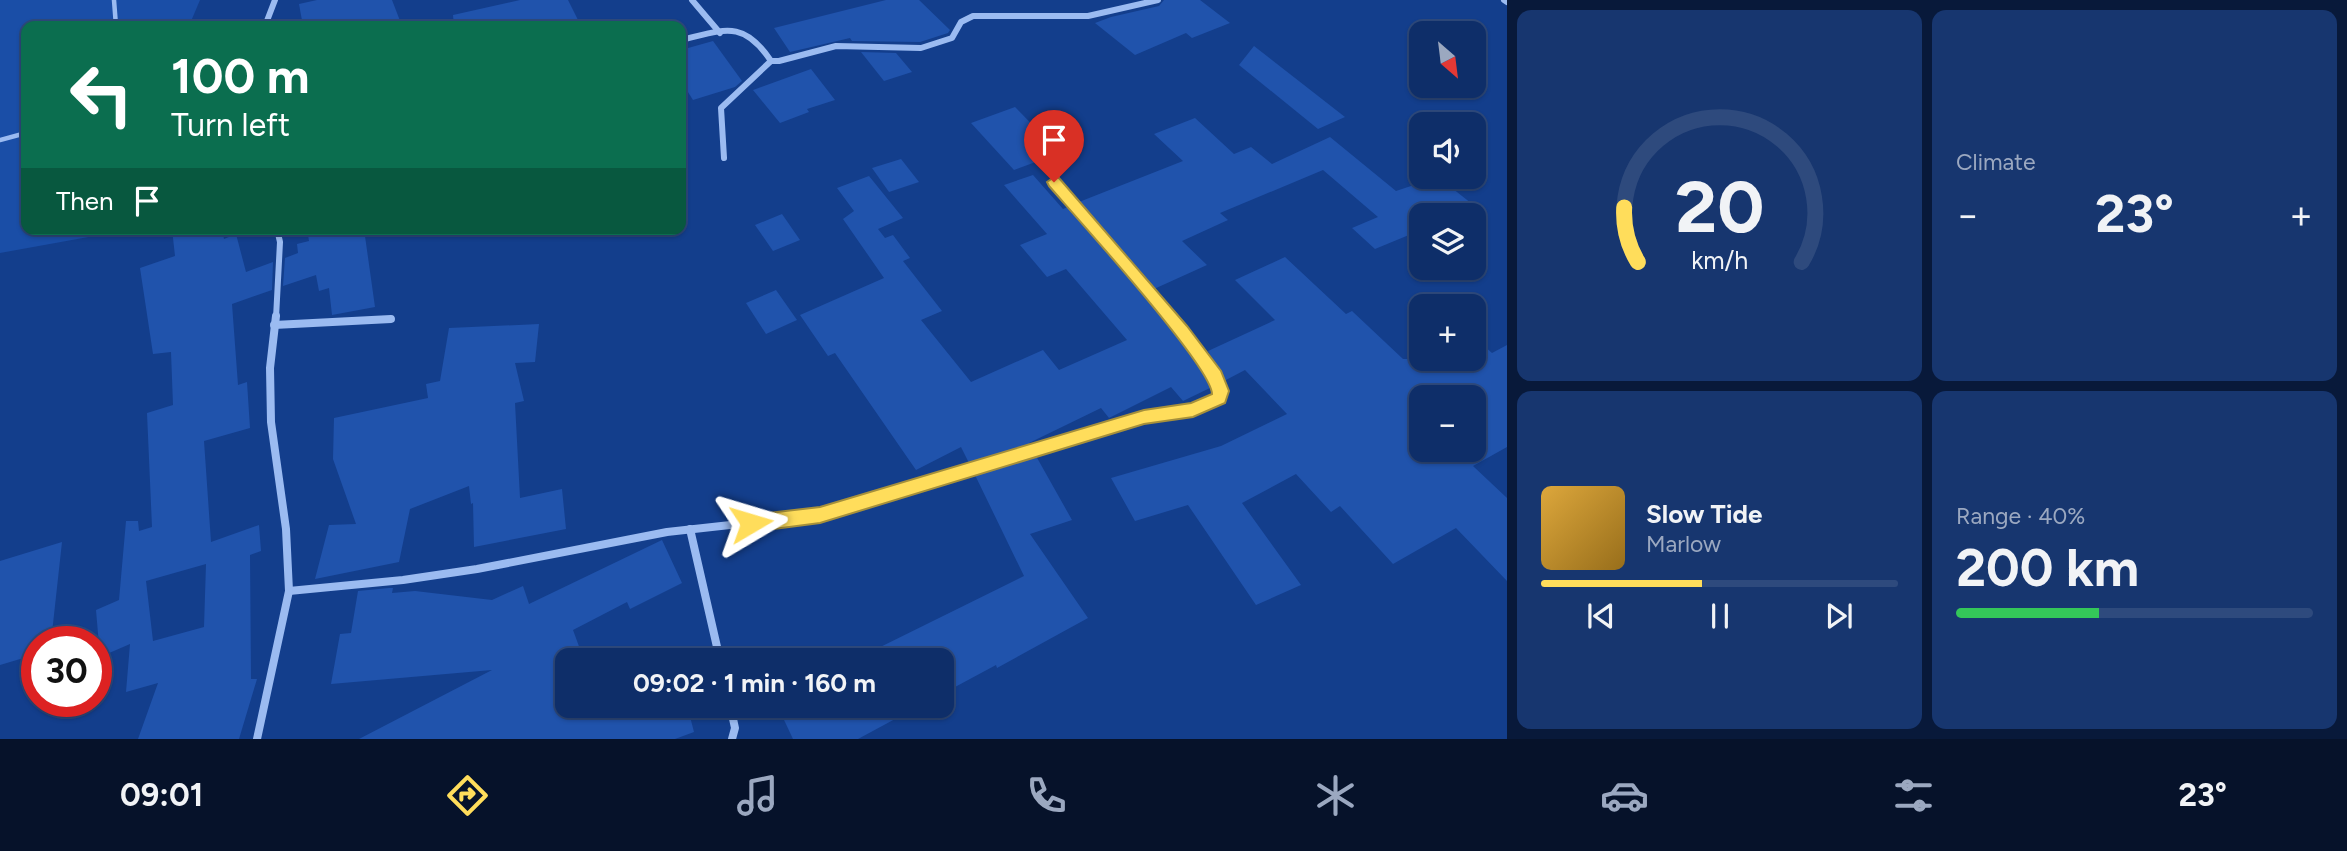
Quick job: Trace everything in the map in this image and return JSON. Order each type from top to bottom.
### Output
[{"type":"street","points":[[267,21],[275,0]]},
{"type":"street","points":[[692,0],[720,33]]},
{"type":"street","points":[[724,158],[721,108],[771,61],[787,60],[836,46],[921,47],[953,38],[961,22],[973,16],[1088,16],[1158,0]]},
{"type":"street","points":[[686,39],[720,33],[745,33],[754,37],[771,61]]},
{"type":"street","points":[[289,591],[403,580],[477,569],[690,529],[820,515],[1144,417],[1193,410],[1219,398],[1221,391],[1216,376],[1182,330],[1054,182]]},
{"type":"street","points":[[257,739],[289,591],[286,529],[271,422],[270,368],[279,296],[278,235]]},
{"type":"street","points":[[274,325],[391,319]]},
{"type":"street","points":[[690,529],[717,648]]},
{"type":"street","points":[[732,739],[735,728],[733,718]]},
{"type":"lane","points":[[114,0],[116,21]]},
{"type":"lane","points":[[0,140],[21,134]]},
{"type":"shaded area","points":[[0,0],[200,0],[191,21],[21,21],[21,235],[96,235],[0,253]]},
{"type":"building","points":[[317,0],[392,0],[400,21],[302,21],[299,4]]},
{"type":"building","points":[[520,0],[568,0],[578,21],[454,21],[453,15]]},
{"type":"building","points":[[886,0],[919,0],[950,30],[920,42],[852,41],[850,38],[790,52],[774,28]]},
{"type":"building","points":[[1164,0],[1200,0],[1230,23],[1192,38],[1186,33],[1135,55],[1095,23],[1159,6]]},
{"type":"building","points":[[713,41],[742,81],[735,87],[693,100],[686,89],[686,49]]},
{"type":"building","points":[[1254,46],[1345,117],[1318,129],[1239,65]]},
{"type":"building","points":[[861,52],[896,53],[912,72],[884,81]]},
{"type":"building","points":[[811,69],[835,100],[807,109],[809,112],[780,123],[753,90]]},
{"type":"building","points":[[1015,107],[1060,153],[1014,170],[971,123]]},
{"type":"building","points":[[1195,118],[1234,154],[1251,147],[1272,164],[1330,137],[1396,191],[1409,187],[1409,189],[1453,189],[1471,203],[1409,203],[1409,235],[1375,249],[1352,228],[1378,217],[1323,170],[1220,213],[1228,220],[1182,241],[1207,265],[1154,289],[1079,202],[1183,161],[1154,134]]},
{"type":"building","points":[[901,159],[919,182],[889,192],[872,168]]},
{"type":"building","points":[[1033,175],[1063,209],[1068,207],[1166,320],[1197,359],[1212,387],[1183,401],[1171,387],[1109,418],[1101,408],[1029,443],[1030,445],[969,463],[961,447],[916,470],[835,353],[828,356],[800,315],[884,278],[843,219],[854,211],[837,188],[869,176],[903,218],[878,229],[885,238],[893,235],[910,258],[903,261],[942,311],[921,320],[971,382],[1043,350],[1059,370],[1127,340],[1066,269],[1047,277],[1020,245],[1047,234],[1004,185]]},
{"type":"building","points":[[782,214],[800,240],[773,251],[755,225]]},
{"type":"building","points":[[173,235],[223,235],[224,239],[236,235],[246,272],[273,262],[272,290],[232,304],[238,385],[247,382],[250,428],[204,441],[211,542],[259,525],[261,551],[250,555],[251,679],[257,679],[239,739],[138,739],[158,683],[126,692],[130,644],[112,652],[112,626],[97,626],[96,610],[119,600],[126,521],[138,521],[139,531],[152,527],[147,413],[173,405],[171,352],[153,354],[140,268],[175,256]],"holes":[[[206,564],[204,627],[153,641],[146,581]]]},
{"type":"building","points":[[308,235],[365,235],[375,307],[332,315],[329,288],[319,291],[316,275],[283,286],[285,258],[298,253],[297,244],[309,241]]},
{"type":"building","points":[[1285,257],[1346,314],[1352,311],[1403,359],[1409,359],[1409,371],[1486,371],[1486,348],[1492,353],[1507,345],[1507,447],[1486,459],[1486,385],[1409,385],[1409,462],[1480,462],[1473,466],[1507,498],[1507,581],[1456,528],[1393,564],[1340,506],[1331,512],[1296,474],[1242,503],[1301,585],[1256,605],[1188,505],[1135,521],[1111,478],[1221,446],[1287,414],[1245,370],[1224,381],[1208,351],[1275,320],[1235,280]]},
{"type":"building","points":[[776,290],[797,320],[766,334],[746,303]]},
{"type":"building","points":[[539,324],[535,362],[515,363],[524,401],[515,403],[520,498],[562,489],[566,529],[474,547],[473,503],[471,504],[469,486],[410,509],[399,562],[315,579],[329,525],[356,524],[333,459],[334,418],[428,398],[426,384],[440,381],[449,328]]},
{"type":"building","points":[[1036,456],[1072,520],[1030,534],[1088,618],[997,668],[996,665],[954,688],[954,648],[878,648],[1024,576],[975,475]]},
{"type":"building","points":[[662,540],[682,583],[630,609],[627,602],[573,630],[580,648],[555,648],[555,718],[690,718],[694,732],[675,739],[359,739],[492,670],[331,684],[340,634],[351,633],[358,591],[393,588],[392,593],[415,591],[492,600],[523,586],[529,604]]},
{"type":"building","points":[[62,542],[53,626],[21,626],[21,659],[0,665],[0,561]]},
{"type":"building","points":[[783,718],[897,718],[858,739],[793,739]]},
{"type":"route","points":[[751,523],[820,515],[1144,417],[1193,410],[1219,398],[1221,391],[1216,376],[1182,330],[1054,182]]}]
